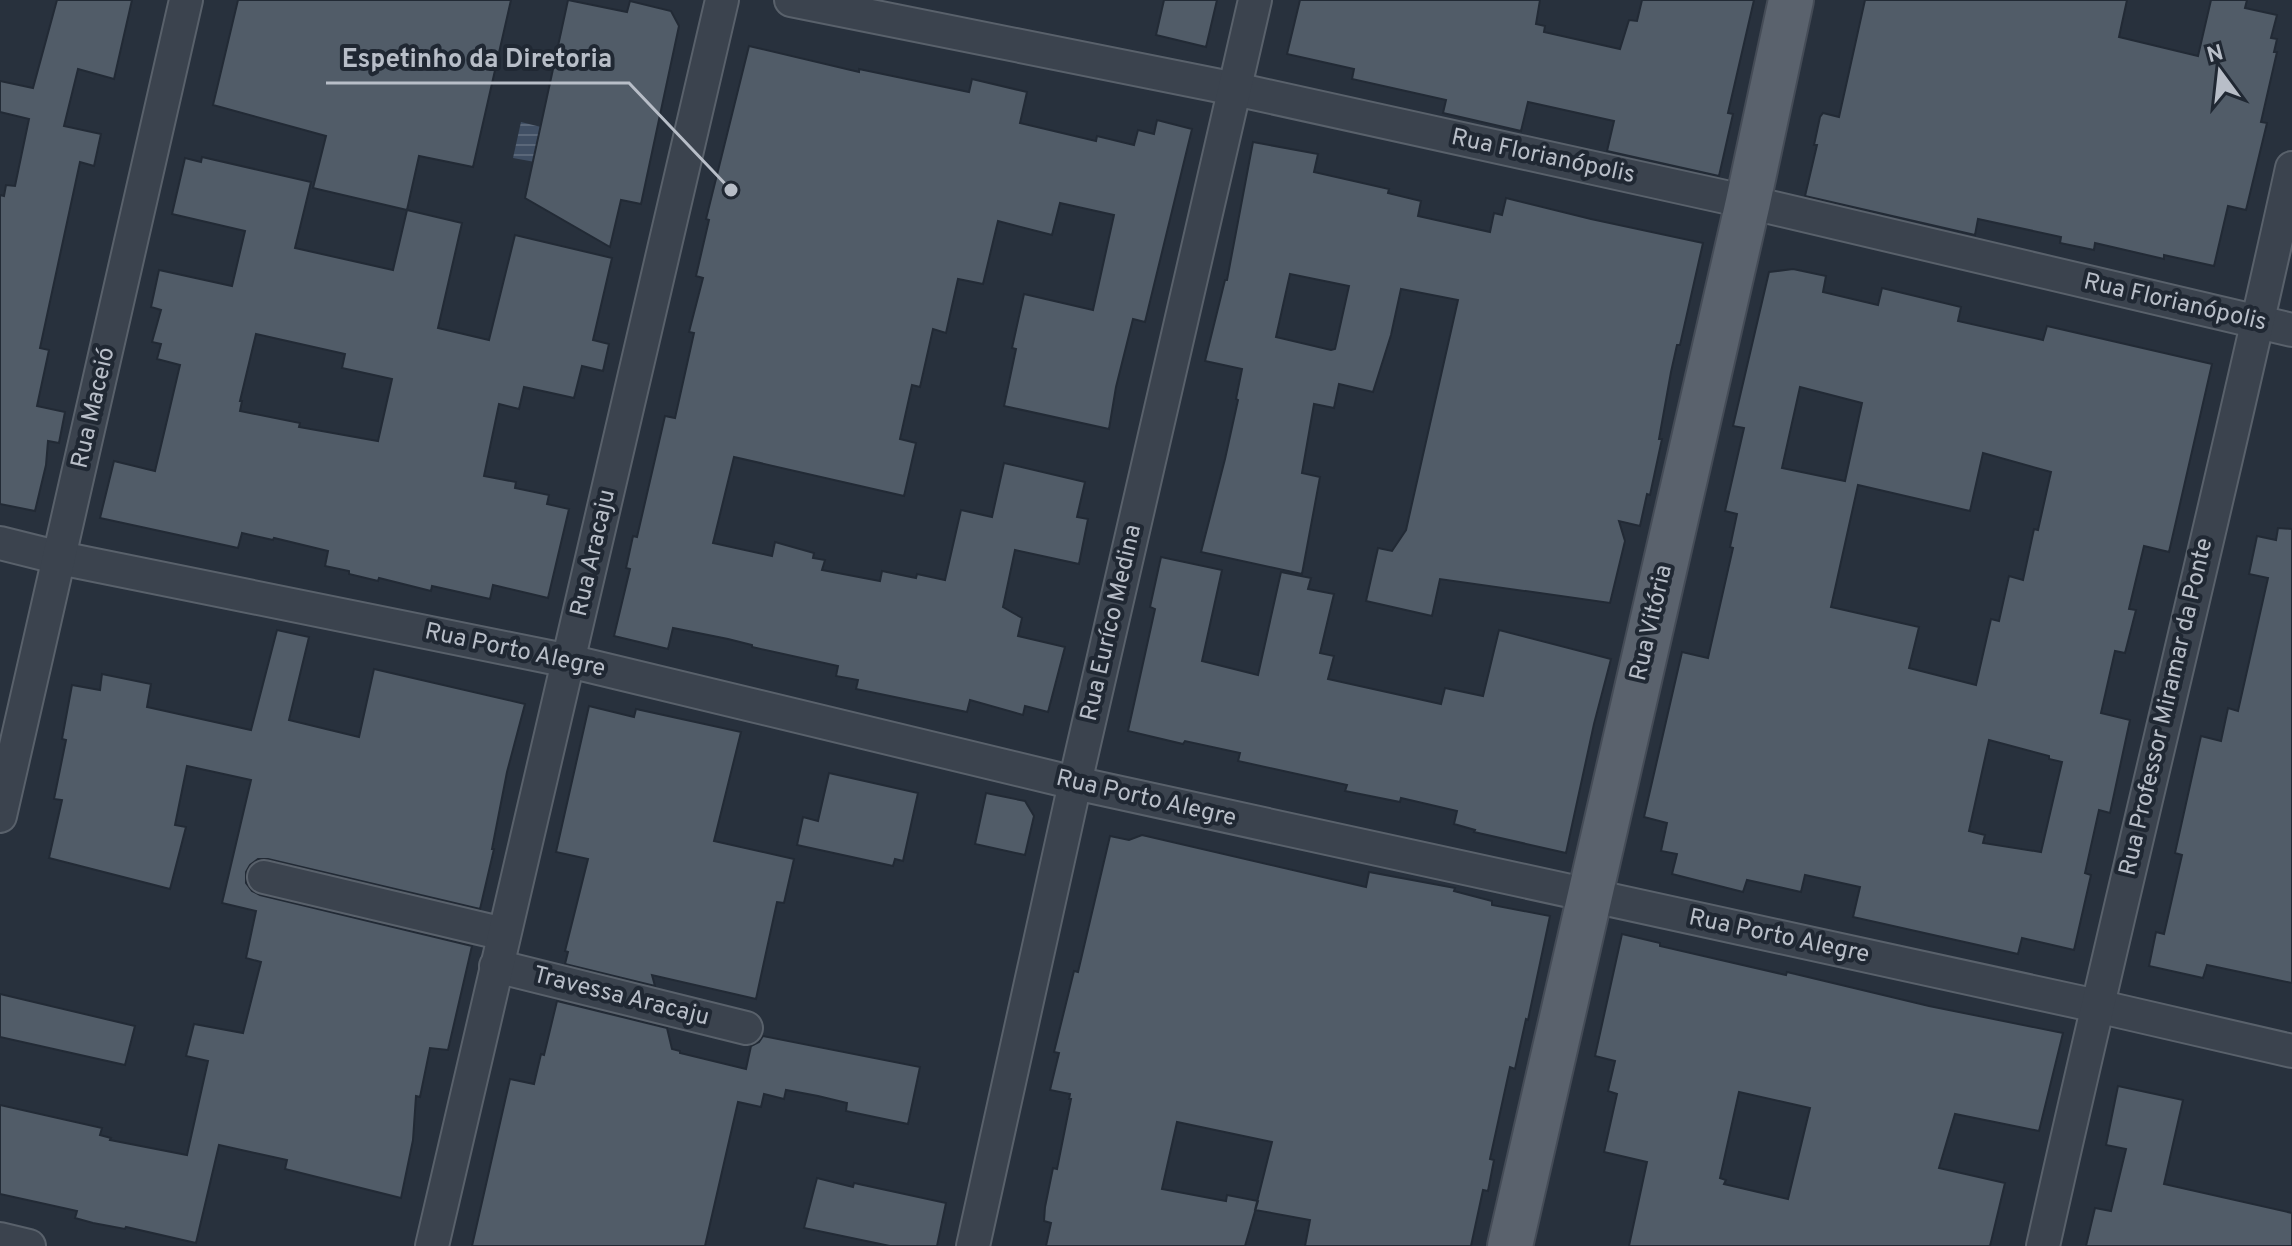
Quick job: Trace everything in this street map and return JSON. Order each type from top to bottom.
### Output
[{"type":"main road","name":"Rua Vitória","points":[[1510,1246],[1748,202],[1791,0]]},
{"type":"street","name":"Rua Maceió","points":[[0,816],[186,0]]},
{"type":"street","name":"Rua Aracaju","points":[[432,1246],[722,0]]},
{"type":"street","name":"Rua Florianópolis","points":[[791,0],[1235,89],[1748,202],[2292,330]]},
{"type":"street","name":"Rua Euríco Medina","points":[[973,1246],[1075,783],[1255,0]]},
{"type":"street","name":"Rua Professor Miramar da Ponte","points":[[2043,1246],[2292,168]]},
{"type":"street","name":"Rua Porto Alegre","points":[[0,543],[60,558],[569,661],[1075,783],[2292,1051]]},
{"type":"street","points":[[264,877],[504,934]]},
{"type":"street","name":"Travessa Aracaju","points":[[496,966],[746,1028]]},
{"type":"street","points":[[0,1239],[29,1246]]},
{"type":"water","points":[[521,122],[545,128],[535,162],[513,158]]},
{"type":"building","points":[[57,0],[132,0],[114,79],[78,69],[64,126],[101,134],[94,166],[80,162],[40,348],[49,350],[37,406],[65,412],[59,443],[48,441],[46,465],[35,511],[0,504],[0,195],[4,196],[6,185],[15,186],[29,119],[0,112],[0,81],[33,88]]},
{"type":"building","points":[[238,0],[511,0],[473,167],[419,156],[407,210],[313,188],[326,136],[213,105]]},
{"type":"building","points":[[568,0],[627,12],[630,1],[671,11],[679,26],[641,204],[621,200],[610,247],[525,198]]},
{"type":"building","points":[[1164,0],[1217,0],[1206,47],[1156,35]]},
{"type":"building","points":[[1300,0],[1540,0],[1536,24],[1545,26],[1544,32],[1620,49],[1629,20],[1637,21],[1642,0],[1754,0],[1728,113],[1733,114],[1719,176],[1607,151],[1614,121],[1528,102],[1521,131],[1443,113],[1446,100],[1352,79],[1354,69],[1287,54]]},
{"type":"building","points":[[1865,0],[2127,0],[2119,37],[2198,56],[2211,0],[2247,0],[2245,8],[2277,15],[2271,38],[2277,39],[2274,52],[2277,52],[2261,122],[2267,123],[2246,210],[2228,206],[2214,266],[2164,255],[2164,259],[2095,243],[2094,250],[2060,243],[2061,237],[1978,219],[1975,235],[1805,196],[1820,117],[1823,113],[1839,117]]},
{"type":"building","points":[[749,46],[859,72],[859,69],[969,92],[972,79],[1027,92],[1020,123],[1096,141],[1097,136],[1134,145],[1138,130],[1154,134],[1157,120],[1192,129],[1145,322],[1133,319],[1109,429],[1004,406],[1024,294],[1093,310],[1114,215],[1060,203],[1052,235],[998,221],[983,284],[958,279],[946,333],[933,329],[920,387],[912,385],[900,439],[916,443],[904,496],[734,457],[713,543],[772,556],[775,542],[814,553],[813,558],[825,560],[822,570],[880,581],[882,571],[945,580],[961,510],[992,517],[1004,463],[1085,482],[1077,517],[1088,519],[1079,564],[1015,550],[1003,607],[1022,618],[1018,636],[1065,647],[1048,712],[1025,706],[1023,715],[970,700],[967,712],[856,689],[858,680],[836,676],[838,666],[673,628],[668,649],[614,636],[630,569],[626,568],[633,536],[637,537],[665,416],[675,418],[694,333],[689,332],[703,278],[696,276],[709,220],[706,219]]},
{"type":"building","points":[[1253,142],[1318,154],[1314,172],[1389,189],[1388,193],[1421,201],[1418,216],[1490,232],[1494,213],[1502,215],[1506,198],[1703,243],[1671,372],[1659,439],[1662,439],[1650,495],[1647,494],[1640,526],[1619,521],[1625,541],[1610,603],[1440,579],[1432,616],[1366,601],[1378,548],[1392,551],[1406,530],[1458,300],[1401,289],[1391,335],[1373,392],[1339,384],[1334,408],[1314,404],[1302,473],[1320,477],[1302,574],[1201,552],[1225,459],[1242,369],[1205,361],[1227,280]],"holes":[[[1290,274],[1349,286],[1335,349],[1276,337]]]},
{"type":"building","points":[[202,157],[311,182],[295,248],[393,270],[407,210],[462,223],[438,328],[489,340],[515,235],[612,258],[593,340],[609,344],[603,371],[582,366],[574,398],[524,387],[519,409],[499,404],[484,476],[516,482],[515,488],[549,495],[547,504],[569,509],[548,598],[493,585],[490,599],[432,586],[431,591],[379,578],[378,581],[325,566],[328,551],[274,538],[242,533],[238,548],[100,518],[114,461],[155,471],[180,365],[157,359],[161,344],[152,342],[161,310],[151,307],[159,270],[232,286],[245,231],[172,214],[185,158],[201,162]],"holes":[[[256,334],[345,354],[342,368],[392,379],[378,441],[299,427],[300,423],[240,411]]]},
{"type":"building","points":[[1793,269],[1826,276],[1823,292],[1878,305],[1882,288],[1961,307],[1958,321],[2043,340],[2047,326],[2212,364],[2169,552],[2144,546],[2129,609],[2136,610],[2125,653],[2115,651],[2101,713],[2130,720],[2110,813],[2099,810],[2085,873],[2091,875],[2074,950],[2022,938],[2018,954],[1853,917],[1860,887],[1805,875],[1801,892],[1747,880],[1743,892],[1672,874],[1677,854],[1661,851],[1667,823],[1644,817],[1682,652],[1708,658],[1733,548],[1730,547],[1737,514],[1725,511],[1744,428],[1733,426],[1769,272]],"holes":[[[1800,387],[1862,403],[1845,481],[1782,468]],[[1983,453],[2051,472],[2023,580],[2009,576],[1999,621],[1991,619],[1976,685],[1909,668],[1919,627],[1831,607],[1858,485],[1970,511]],[[1989,740],[2062,762],[2041,852],[1983,843],[1985,835],[1969,831]]]},
{"type":"building","points":[[2278,528],[2292,529],[2292,983],[2207,965],[2203,978],[2149,966],[2156,932],[2164,934],[2182,855],[2175,853],[2201,736],[2221,741],[2228,708],[2238,711],[2268,578],[2249,574],[2257,536],[2276,540]]},
{"type":"building","points":[[1161,557],[1222,570],[1202,661],[1258,675],[1281,572],[1311,578],[1308,589],[1334,594],[1320,653],[1334,656],[1328,679],[1441,704],[1445,688],[1483,696],[1499,630],[1611,659],[1566,853],[1474,832],[1454,824],[1457,811],[1401,798],[1400,802],[1345,791],[1347,785],[1238,761],[1240,753],[1128,731],[1155,609],[1150,607]]},
{"type":"building","points":[[277,630],[309,637],[289,720],[359,737],[374,669],[525,704],[507,772],[480,909],[268,859],[258,859],[246,872],[246,883],[260,895],[472,946],[448,1050],[430,1048],[420,1097],[416,1096],[413,1140],[401,1198],[285,1169],[287,1160],[219,1145],[196,1243],[93,1223],[75,1218],[77,1211],[0,1194],[0,1105],[102,1128],[100,1135],[110,1140],[187,1155],[208,1061],[186,1056],[194,1024],[243,1033],[261,962],[246,958],[256,911],[222,903],[251,780],[187,766],[175,825],[186,827],[170,889],[49,858],[62,800],[54,799],[66,740],[62,739],[72,685],[100,690],[102,674],[151,684],[147,707],[251,730]]},
{"type":"building","points":[[589,706],[634,717],[636,709],[741,732],[714,841],[794,859],[784,903],[777,902],[756,999],[652,975],[655,986],[565,964],[568,952],[565,951],[588,859],[556,852]]},
{"type":"building","points":[[829,773],[918,793],[903,861],[895,859],[893,866],[797,845],[803,817],[818,821]]},
{"type":"building","points":[[986,793],[1025,801],[1034,816],[1025,855],[975,844]]},
{"type":"building","points":[[1142,835],[1366,887],[1369,872],[1455,888],[1454,891],[1492,901],[1492,905],[1550,916],[1515,1069],[1510,1067],[1490,1159],[1494,1160],[1488,1191],[1483,1190],[1471,1246],[1305,1246],[1310,1220],[1255,1210],[1245,1246],[1046,1246],[1051,1223],[1044,1221],[1045,1207],[1053,1168],[1057,1169],[1071,1099],[1070,1094],[1050,1090],[1059,1053],[1054,1052],[1074,971],[1078,972],[1110,836],[1129,840]],"holes":[[[1177,1122],[1272,1142],[1257,1201],[1227,1195],[1226,1201],[1162,1189]]]},
{"type":"building","points":[[1622,934],[1660,943],[1660,946],[1786,975],[1787,972],[1929,1006],[2063,1033],[2039,1131],[1955,1114],[1939,1168],[2005,1183],[1990,1246],[1629,1246],[1647,1162],[1604,1152],[1617,1094],[1608,1091],[1615,1061],[1595,1056]],"holes":[[[1739,1092],[1810,1108],[1788,1199],[1724,1184],[1726,1180],[1720,1178]]]},
{"type":"building","points":[[0,994],[135,1026],[125,1065],[0,1037]]},
{"type":"building","points":[[557,1001],[667,1028],[672,1049],[746,1069],[751,1046],[763,1036],[920,1067],[908,1124],[846,1111],[847,1103],[818,1096],[786,1090],[784,1099],[764,1094],[761,1107],[738,1102],[705,1246],[472,1246],[510,1079],[534,1084]]},
{"type":"building","points":[[2118,1086],[2183,1100],[2164,1184],[2292,1213],[2292,1246],[2086,1246],[2095,1208],[2111,1211],[2126,1149],[2106,1145]]},
{"type":"building","points":[[817,1178],[946,1203],[937,1246],[890,1246],[804,1228]]},
{"type":"place","name":"Espetinho da Diretoria","points":[[731,190]]}]
